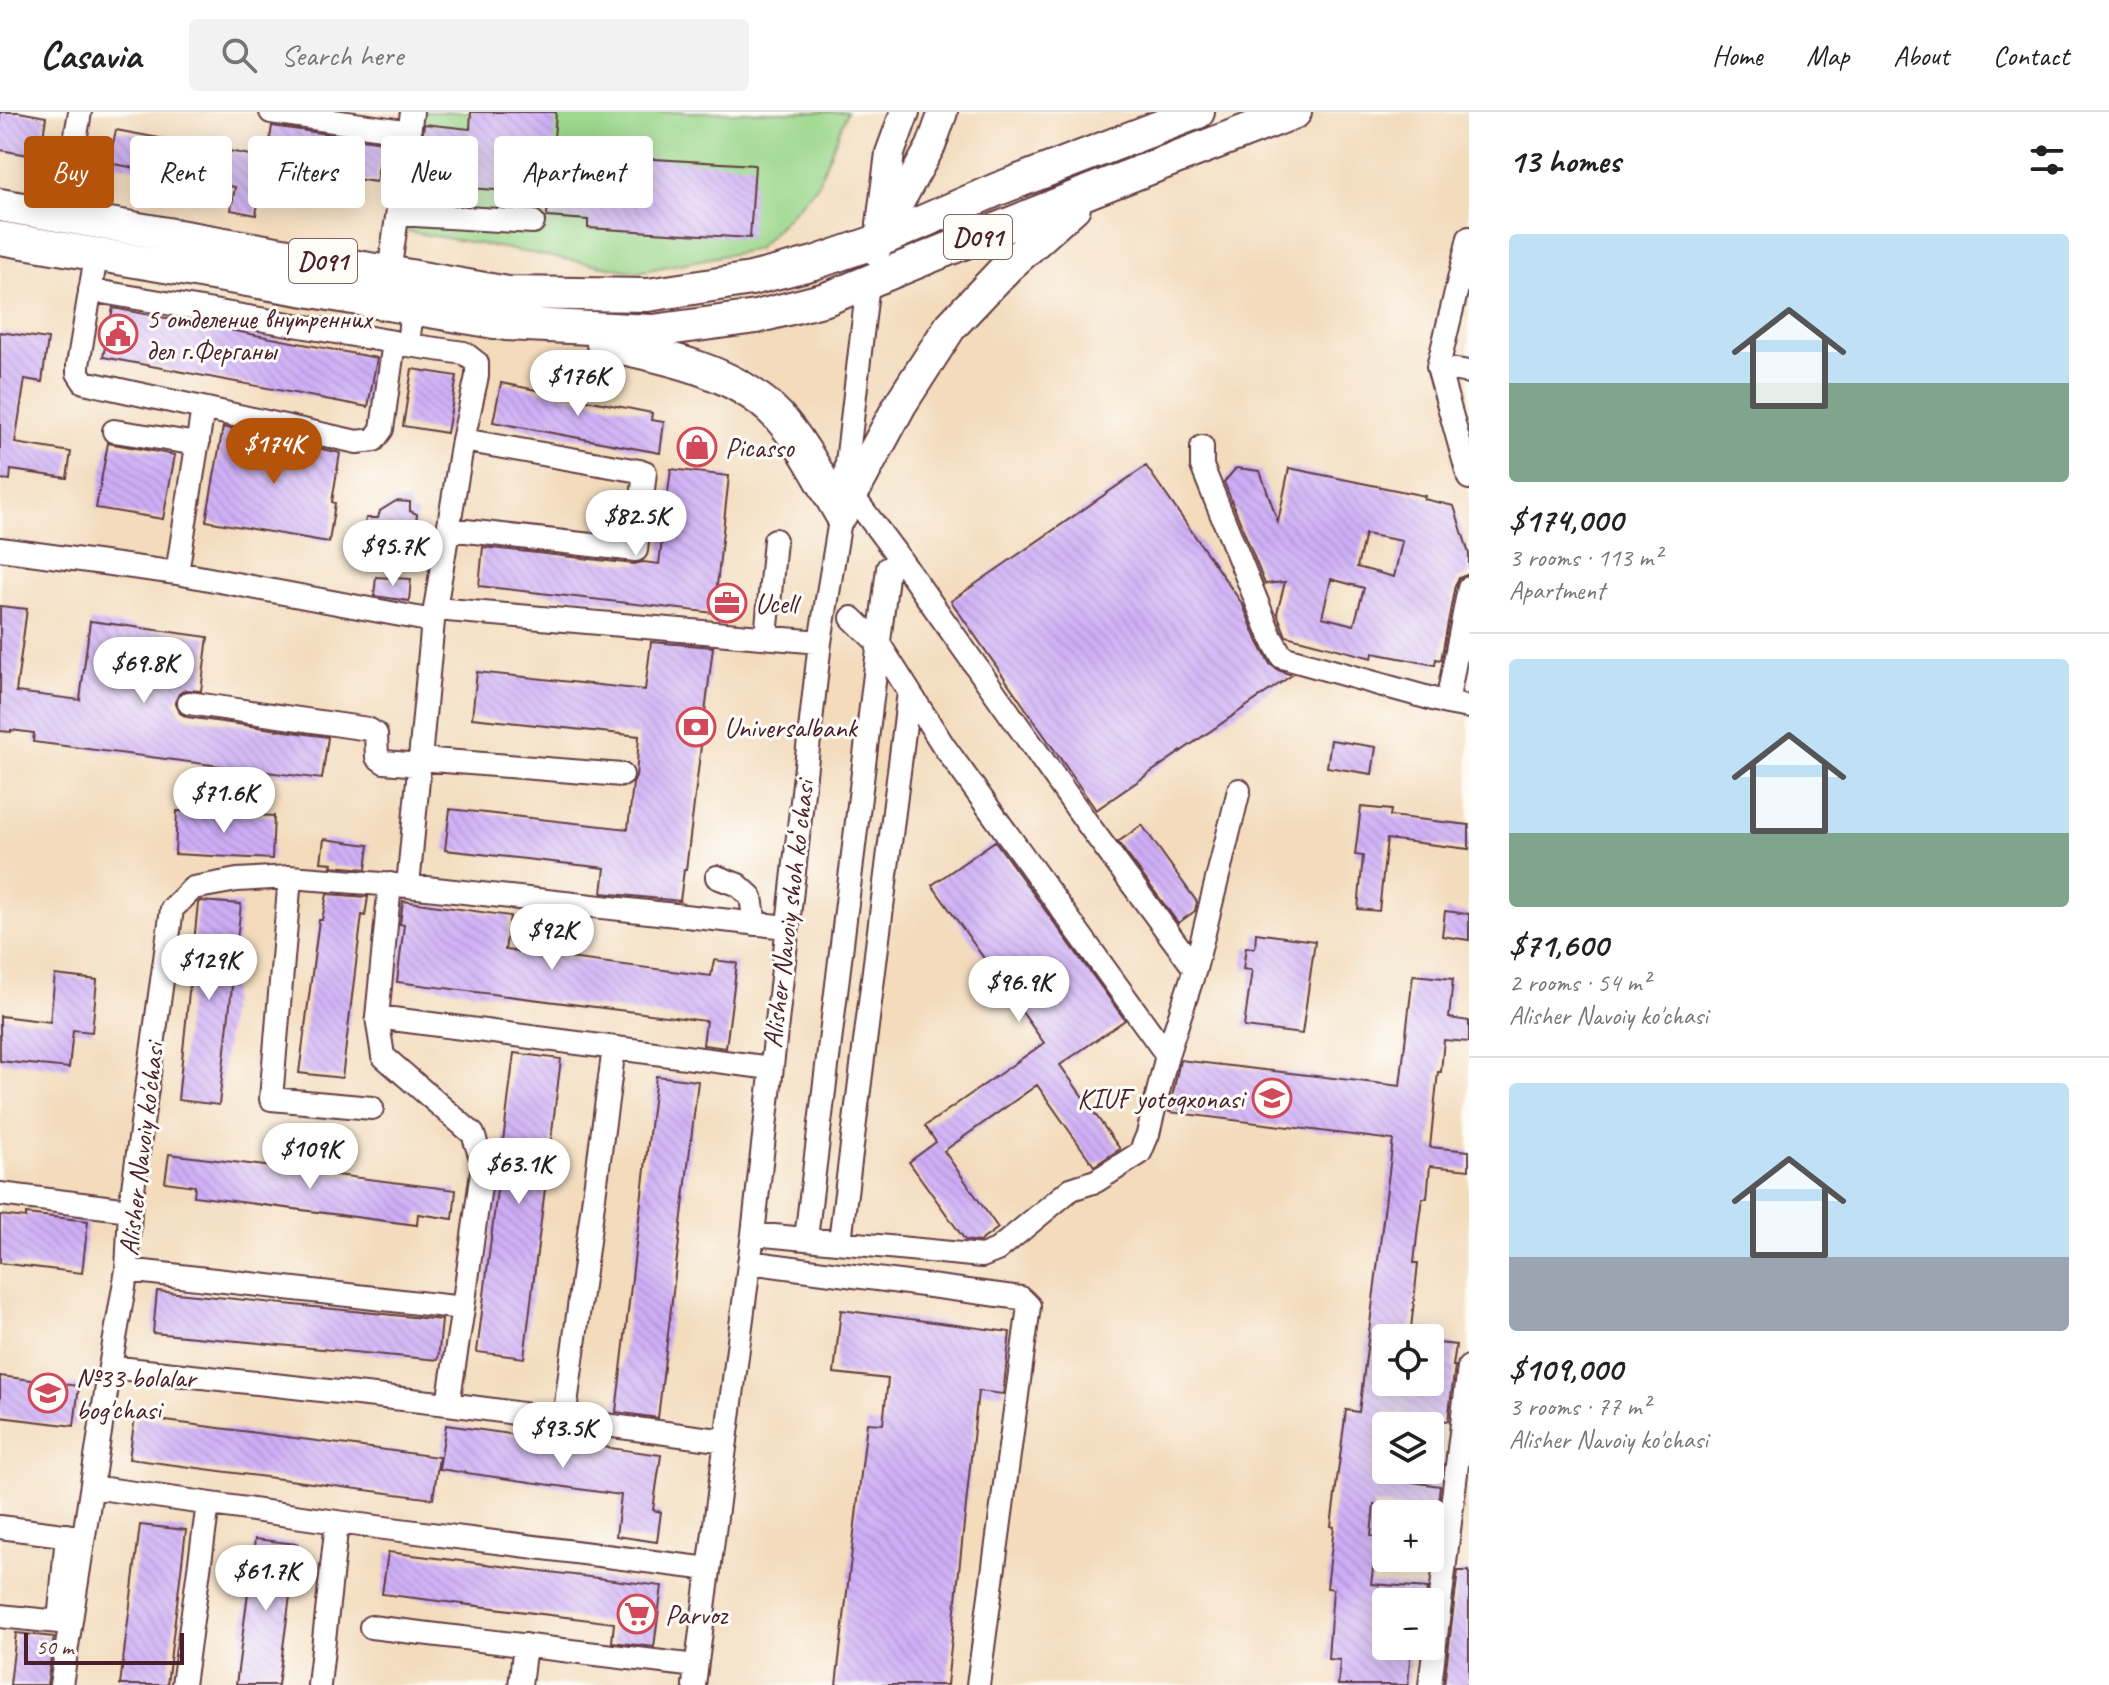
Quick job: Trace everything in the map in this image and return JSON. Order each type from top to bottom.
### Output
[{"type":"highway","points":[[1135,112],[1183,118]]},
{"type":"highway","name":"D091","points":[[0,238],[506,324],[653,331],[756,317],[826,299],[1295,112]]},
{"type":"highway","name":"D091","points":[[0,205],[508,293],[648,295],[751,279],[814,263],[878,241],[968,201],[1183,118]]},
{"type":"highway","points":[[506,324],[664,357],[705,371],[747,391],[777,415],[847,504],[901,403],[950,327],[1008,266],[1093,190]]},
{"type":"main road","points":[[878,241],[890,153],[905,112]]},
{"type":"main road","name":"Alisher Navoiy shoh koʻchasi","points":[[868,283],[878,241],[931,146],[943,112]]},
{"type":"street","points":[[62,216],[80,112]]},
{"type":"street","points":[[271,112],[411,122],[389,273]]},
{"type":"street","points":[[398,214],[533,222]]},
{"type":"street","points":[[1469,238],[1438,367],[1469,478]]},
{"type":"street","points":[[96,256],[78,365],[78,373],[84,382],[357,442],[374,440],[382,429],[401,343],[412,309]]},
{"type":"street","name":"Alisher Navoiy shoh koʻchasi","points":[[695,1675],[753,1234],[820,642],[847,504],[868,283]]},
{"type":"street","points":[[90,290],[464,353],[477,363],[434,615],[420,762],[377,1017],[383,1056],[473,1134],[483,1164],[448,1404]]},
{"type":"street","points":[[1438,367],[1469,372]]},
{"type":"street","points":[[177,573],[203,408]]},
{"type":"street","points":[[114,431],[198,444]]},
{"type":"street","points":[[448,529],[636,550],[645,472],[463,440]]},
{"type":"street","points":[[1202,447],[1202,466],[1271,637],[1282,657],[1289,661],[1458,705],[1469,588]]},
{"type":"street","points":[[847,504],[900,559],[1195,969]]},
{"type":"street","points":[[766,637],[775,540]]},
{"type":"street","points":[[0,549],[177,573],[434,615],[820,642]]},
{"type":"street","points":[[806,1238],[888,568]]},
{"type":"street","points":[[852,618],[879,644],[943,745],[1167,1055]]},
{"type":"street","points":[[840,1241],[909,692]]},
{"type":"street","points":[[189,703],[368,729],[376,734],[377,757],[384,762],[622,775]]},
{"type":"street","points":[[753,1234],[982,1256],[997,1250],[1071,1189],[1096,1181],[1140,1153],[1195,969],[1239,790]]},
{"type":"street","points":[[290,877],[271,1099],[372,1108]]},
{"type":"street","name":"Alisher Navoiy ko'chasi","points":[[61,1685],[75,1536],[92,1487],[127,1270],[130,1210],[172,909],[193,888],[237,880],[290,877],[399,885],[787,927]]},
{"type":"street","points":[[717,877],[738,885],[751,897],[755,924]]},
{"type":"street","points":[[840,958],[875,967]]},
{"type":"street","points":[[377,1017],[771,1068]]},
{"type":"street","points":[[564,1419],[614,1048]]},
{"type":"street","points":[[0,1194],[130,1210]]},
{"type":"street","points":[[749,1262],[1021,1298],[1029,1306],[978,1685]]},
{"type":"street","points":[[127,1270],[463,1308]]},
{"type":"street","points":[[110,1367],[448,1404],[726,1441]]},
{"type":"street","points":[[1430,1685],[1469,1367]]},
{"type":"street","points":[[92,1487],[337,1522],[709,1569]]},
{"type":"street","points":[[183,1685],[208,1504]]},
{"type":"street","points":[[319,1685],[337,1522]]},
{"type":"street","points":[[0,1527],[75,1536],[59,1622],[1,1617]]},
{"type":"street","points":[[371,1627],[525,1645],[695,1675]]},
{"type":"street","points":[[520,1685],[525,1645]]},
{"type":"green space","points":[[417,112],[847,112],[817,186],[757,249],[638,272],[400,230],[403,208],[478,208],[478,136],[414,136]]},
{"type":"building","points":[[0,112],[46,117],[43,136],[24,136],[24,154],[0,150]]},
{"type":"building","points":[[471,112],[556,112],[554,136],[494,136],[494,190],[478,189],[478,136],[422,136],[424,124],[470,129]]},
{"type":"building","points":[[272,126],[341,136],[270,136]]},
{"type":"building","points":[[116,130],[148,136],[130,136],[130,167],[114,164]]},
{"type":"building","points":[[365,139],[381,142],[376,182],[365,180]]},
{"type":"building","points":[[232,152],[248,155],[248,208],[257,208],[256,215],[231,210],[235,187],[232,186]]},
{"type":"building","points":[[653,159],[755,165],[750,238],[588,228],[588,220],[547,217],[547,208],[653,208]]},
{"type":"building","points":[[113,308],[377,358],[368,407],[103,357]]},
{"type":"building","points":[[0,332],[48,339],[42,382],[25,379],[15,443],[71,452],[67,478],[11,470],[10,480],[0,479]]},
{"type":"building","points":[[412,369],[457,376],[447,433],[403,426]]},
{"type":"building","points":[[501,383],[652,413],[651,420],[664,422],[660,453],[493,422]]},
{"type":"building","points":[[223,427],[340,453],[329,542],[206,521]]},
{"type":"building","points":[[108,443],[175,455],[163,519],[96,508]]},
{"type":"building","points":[[1146,466],[1243,605],[1270,664],[1292,675],[1096,810],[951,601]]},
{"type":"building","points":[[1236,468],[1260,471],[1278,522],[1289,468],[1425,496],[1424,499],[1454,506],[1469,554],[1469,574],[1459,578],[1455,585],[1441,660],[1436,659],[1435,665],[1373,653],[1372,658],[1286,636],[1277,613],[1285,582],[1265,584],[1224,482]],"holes":[[[1365,534],[1402,541],[1394,577],[1357,567]],[[1331,579],[1364,588],[1354,625],[1322,617]]]},
{"type":"building","points":[[671,469],[729,476],[714,613],[479,586],[483,547],[634,564],[659,564]]},
{"type":"building","points":[[396,501],[410,502],[410,511],[417,514],[413,546],[362,538],[366,518],[378,518],[380,511]]},
{"type":"building","points":[[376,577],[411,579],[409,601],[374,596]]},
{"type":"building","points":[[0,606],[27,609],[16,692],[80,700],[90,621],[208,637],[201,691],[185,690],[179,694],[175,702],[180,713],[187,717],[328,737],[322,779],[33,742],[34,733],[0,731]]},
{"type":"building","points":[[651,642],[713,647],[680,901],[602,893],[605,868],[445,850],[450,809],[628,829],[639,736],[472,718],[477,672],[645,690]]},
{"type":"building","points":[[1331,740],[1376,747],[1372,774],[1327,767]]},
{"type":"building","points":[[1361,807],[1391,810],[1390,816],[1469,825],[1469,849],[1387,839],[1379,911],[1358,909],[1363,856],[1355,855]]},
{"type":"building","points":[[177,811],[274,816],[272,859],[175,854]]},
{"type":"building","points":[[1142,825],[1197,902],[1195,911],[1178,923],[1118,842]]},
{"type":"building","points":[[324,839],[369,845],[366,869],[331,866],[332,863],[321,862]]},
{"type":"building","points":[[995,841],[1125,1020],[1060,1065],[1120,1149],[1094,1166],[1037,1085],[944,1151],[998,1228],[979,1242],[965,1240],[909,1162],[936,1142],[925,1126],[1044,1043],[932,885]]},
{"type":"building","points":[[327,894],[368,897],[365,916],[362,915],[342,1078],[299,1073],[319,920],[322,920]]},
{"type":"building","points":[[200,901],[241,904],[219,1105],[178,1100]]},
{"type":"building","points":[[403,901],[510,916],[505,950],[711,976],[714,960],[737,963],[726,1048],[703,1045],[706,1021],[397,982],[404,925],[400,924]]},
{"type":"building","points":[[1445,911],[1469,914],[1469,940],[1442,936]]},
{"type":"building","points":[[1256,933],[1315,941],[1302,1034],[1244,1027],[1252,970],[1243,969],[1246,947],[1255,948]]},
{"type":"building","points":[[55,975],[97,980],[92,1032],[73,1030],[69,1068],[0,1061],[0,1016],[50,1022]]},
{"type":"building","points":[[1413,975],[1453,979],[1449,1018],[1469,1021],[1469,1042],[1444,1040],[1430,1147],[1469,1151],[1469,1170],[1430,1166],[1427,1198],[1422,1198],[1418,1227],[1414,1263],[1418,1263],[1411,1324],[1372,1324],[1372,1396],[1444,1396],[1444,1344],[1456,1345],[1448,1421],[1444,1420],[1444,1412],[1372,1412],[1372,1484],[1440,1486],[1438,1500],[1372,1500],[1371,1584],[1428,1588],[1372,1588],[1372,1660],[1410,1660],[1408,1685],[1338,1685],[1340,1660],[1328,1659],[1333,1589],[1327,1588],[1334,1527],[1331,1526],[1346,1410],[1359,1412],[1393,1140],[1169,1112],[1180,1060],[1400,1086]]},
{"type":"building","points":[[514,1053],[561,1059],[524,1358],[477,1352]]},
{"type":"building","points":[[656,1076],[698,1081],[658,1418],[616,1412]]},
{"type":"building","points":[[169,1154],[456,1190],[453,1219],[418,1214],[417,1225],[194,1196],[195,1186],[165,1182]]},
{"type":"building","points":[[26,1214],[88,1221],[82,1273],[0,1263],[0,1215],[26,1218]]},
{"type":"building","points":[[157,1291],[442,1320],[438,1360],[153,1333]]},
{"type":"building","points":[[841,1310],[1010,1332],[1003,1394],[978,1391],[947,1685],[836,1685],[867,1423],[883,1424],[888,1379],[834,1373]]},
{"type":"building","points":[[0,1376],[79,1386],[74,1426],[0,1417]]},
{"type":"building","points":[[135,1417],[439,1457],[433,1499],[129,1459]]},
{"type":"building","points":[[446,1425],[661,1455],[653,1510],[661,1512],[657,1542],[616,1536],[621,1495],[439,1469]]},
{"type":"building","points":[[140,1525],[186,1530],[167,1685],[120,1685]]},
{"type":"building","points":[[255,1539],[297,1544],[278,1685],[236,1685]]},
{"type":"building","points":[[388,1552],[662,1586],[654,1647],[612,1642],[614,1623],[382,1594]]},
{"type":"building","points":[[1458,1571],[1469,1571],[1469,1685],[1444,1685]]},
{"type":"building","points":[[16,1633],[54,1637],[47,1685],[10,1685]]},
{"type":"place","name":"5 отделение внутренних дел г.Ферганы","points":[[118,334]]},
{"type":"place","name":"Picasso","points":[[697,447]]},
{"type":"place","name":"Ucell","points":[[727,603]]},
{"type":"place","name":"Universalbank","points":[[696,727]]},
{"type":"place","name":"KIUF yotoqxonasi","points":[[1272,1098]]},
{"type":"place","name":"№33 bolalar bog'chasi","points":[[48,1393]]},
{"type":"place","name":"Parvoz","points":[[637,1614]]}]
